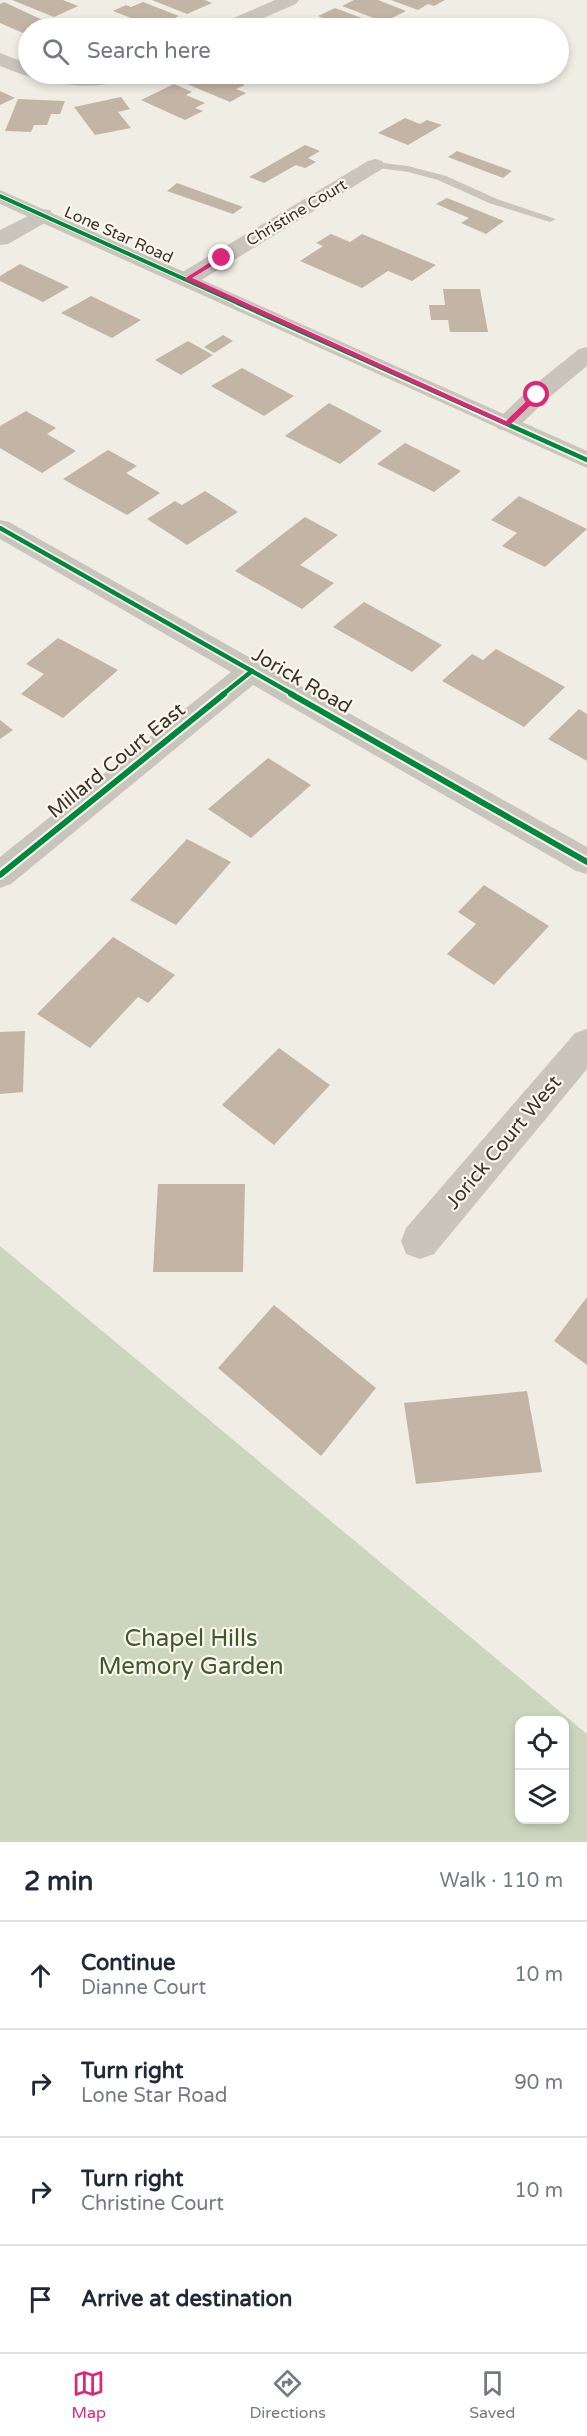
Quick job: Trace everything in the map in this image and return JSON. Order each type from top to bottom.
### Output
[{"type":"street","points":[[249,18],[290,0]]},
{"type":"street","points":[[0,59],[18,66]]},
{"type":"street","name":"Christine Court","points":[[187,279],[375,165]]},
{"type":"street","name":"Lone Star Road","points":[[0,196],[587,460]]},
{"type":"street","points":[[0,238],[42,215]]},
{"type":"street","points":[[507,424],[537,395],[587,354]]},
{"type":"street","name":"Jorick Road","points":[[0,528],[587,862]]},
{"type":"street","name":"Millard Court East","points":[[0,875],[252,671]]},
{"type":"street","name":"Jorick Court West","points":[[420,1240],[587,1044]]},
{"type":"lane","points":[[375,165],[408,169],[442,178],[493,201],[550,219]]},
{"type":"green space","name":"Chapel Hills Memory Garden","points":[[0,1246],[565,1716],[515,1716],[515,1824],[569,1824],[569,1719],[587,1734],[587,1842],[0,1842]]},
{"type":"building","points":[[12,0],[63,0],[78,6],[54,17]]},
{"type":"building","points":[[152,0],[205,0],[212,3],[187,14]]},
{"type":"building","points":[[354,0],[378,0],[406,11],[392,18],[374,18],[342,6]]},
{"type":"building","points":[[391,0],[445,0],[434,6],[428,4],[418,10]]},
{"type":"building","points":[[4,2],[38,18],[18,18],[18,31],[0,23],[0,4]]},
{"type":"building","points":[[143,2],[179,16],[174,18],[131,18],[113,11],[126,5],[131,7]]},
{"type":"building","points":[[335,8],[362,18],[323,18],[318,16]]},
{"type":"building","points":[[174,84],[192,92],[186,95],[205,103],[195,108],[203,111],[185,120],[141,100]]},
{"type":"building","points":[[187,84],[245,85],[236,89],[246,93],[230,102]]},
{"type":"building","points":[[0,91],[15,98],[0,105]]},
{"type":"building","points":[[121,97],[130,109],[118,112],[131,128],[95,135],[74,107]]},
{"type":"building","points":[[18,99],[65,101],[60,114],[51,114],[47,125],[34,125],[31,132],[5,131]]},
{"type":"building","points":[[405,118],[420,124],[427,120],[442,125],[408,145],[378,133]]},
{"type":"building","points":[[305,145],[320,151],[308,158],[316,162],[305,168],[296,165],[264,183],[249,177]]},
{"type":"building","points":[[457,151],[512,171],[503,178],[448,157]]},
{"type":"building","points":[[177,183],[243,207],[233,214],[167,191]]},
{"type":"building","points":[[447,198],[504,221],[486,234],[461,223],[469,218],[436,204]]},
{"type":"building","points":[[331,234],[350,242],[362,234],[436,265],[412,281],[388,271],[362,288],[300,261],[323,246],[316,243]]},
{"type":"building","points":[[20,264],[69,287],[43,302],[0,281],[0,276]]},
{"type":"building","points":[[443,289],[480,289],[488,332],[450,332],[448,320],[431,320],[429,305],[445,305]]},
{"type":"building","points":[[91,296],[141,320],[112,338],[61,313]]},
{"type":"building","points":[[223,335],[233,341],[214,353],[204,347]]},
{"type":"building","points":[[188,341],[213,355],[181,375],[155,360]]},
{"type":"building","points":[[242,368],[294,396],[264,416],[211,386]]},
{"type":"building","points":[[329,403],[382,431],[340,464],[285,436]]},
{"type":"building","points":[[26,411],[56,428],[47,434],[76,451],[42,473],[0,448],[0,426]]},
{"type":"building","points":[[405,443],[461,471],[434,492],[377,464]]},
{"type":"building","points":[[108,450],[137,466],[126,473],[160,493],[127,515],[63,479]]},
{"type":"building","points":[[205,491],[238,512],[187,545],[147,519],[175,501],[182,505]]},
{"type":"building","points":[[519,496],[587,529],[545,567],[502,546],[517,533],[491,520]]},
{"type":"building","points":[[305,517],[338,535],[300,565],[334,583],[302,609],[235,571]]},
{"type":"building","points":[[364,602],[442,645],[412,672],[333,627]]},
{"type":"building","points":[[58,638],[118,670],[63,718],[21,694],[44,674],[26,664]]},
{"type":"building","points":[[496,649],[565,687],[524,727],[442,681],[472,654],[483,660]]},
{"type":"building","points":[[579,709],[587,714],[587,761],[548,739]]},
{"type":"building","points":[[0,720],[13,730],[0,739]]},
{"type":"building","points":[[268,758],[311,785],[251,838],[208,809]]},
{"type":"building","points":[[187,839],[231,862],[176,925],[130,900]]},
{"type":"building","points":[[484,885],[549,926],[494,985],[447,954],[476,924],[458,912]]},
{"type":"building","points":[[113,937],[175,975],[148,1003],[138,997],[90,1048],[37,1014]]},
{"type":"building","points":[[25,1031],[23,1092],[0,1094],[0,1032]]},
{"type":"building","points":[[279,1048],[330,1085],[274,1145],[222,1105]]},
{"type":"building","points":[[158,1184],[245,1184],[243,1272],[153,1272]]},
{"type":"building","points":[[587,1297],[587,1365],[554,1341]]},
{"type":"building","points":[[274,1305],[376,1388],[321,1456],[218,1368]]},
{"type":"building","points":[[527,1391],[542,1472],[416,1484],[404,1403]]},
{"type":"cycle path","points":[[0,196],[587,460]]},
{"type":"cycle path","points":[[0,528],[587,862]]},
{"type":"cycle path","points":[[0,875],[252,671]]},
{"type":"route","points":[[222,258],[187,279],[507,424],[537,395]]}]
